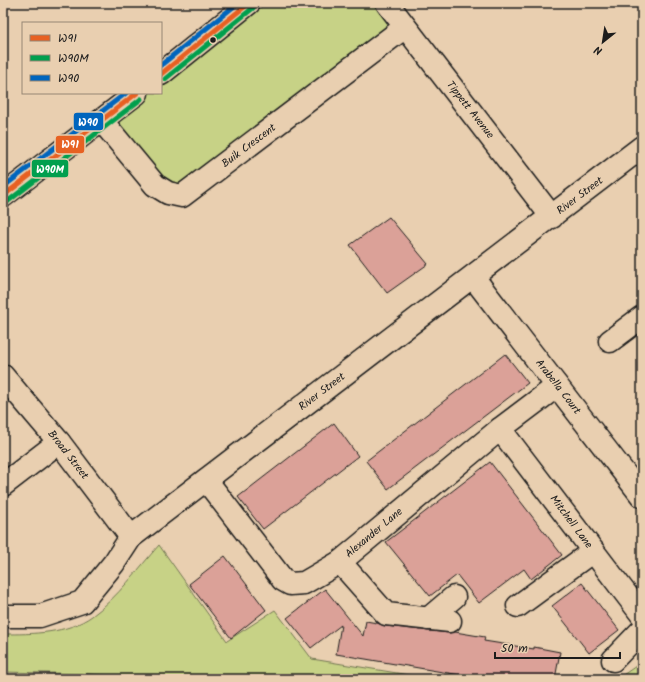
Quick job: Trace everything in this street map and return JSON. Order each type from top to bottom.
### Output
[{"type":"street","points":[[162,73],[248,3]]},
{"type":"street","name":"Tippett Avenue","points":[[387,3],[552,217]]},
{"type":"street","name":"Buik Crescent","points":[[102,121],[155,185],[168,193],[182,196],[405,27]]},
{"type":"street","points":[[3,196],[137,94]]},
{"type":"street","name":"River Street","points":[[3,616],[40,616],[82,602],[114,563],[130,537],[642,147]]},
{"type":"street","name":"Arabella Court","points":[[473,277],[642,496]]},
{"type":"street","points":[[610,341],[642,317]]},
{"type":"street","name":"Broad Street","points":[[3,376],[59,442],[130,537]]},
{"type":"street","name":"Alexander Lane","points":[[206,480],[284,580],[290,584],[304,583],[340,562],[500,429],[557,386]]},
{"type":"street","name":"Mitchell Lane","points":[[500,429],[642,615]]},
{"type":"street","points":[[3,485],[59,442]]},
{"type":"street","points":[[518,606],[593,551]]},
{"type":"street","points":[[340,562],[386,614],[450,621]]},
{"type":"street","points":[[428,619],[454,597]]},
{"type":"street","points":[[613,660],[642,630]]},
{"type":"green space","points":[[249,3],[387,3],[405,27],[182,196],[102,121],[136,94],[162,94],[162,73]]},
{"type":"green space","points":[[159,545],[227,641],[275,610],[312,659],[433,679],[149,679],[88,674],[3,672],[3,634],[49,632],[60,630],[82,622],[92,616],[110,600]]},
{"type":"green space","points":[[642,662],[642,679],[617,679]]},
{"type":"building","points":[[389,217],[428,264],[387,293],[350,245]]},
{"type":"building","points":[[505,354],[528,383],[388,489],[366,461]]},
{"type":"building","points":[[334,423],[358,456],[263,529],[238,497]]},
{"type":"building","points":[[490,462],[562,555],[531,579],[524,569],[479,603],[457,575],[430,596],[386,542]]},
{"type":"building","points":[[225,556],[266,610],[231,638],[189,584]]},
{"type":"building","points":[[582,583],[619,630],[589,653],[552,606]]},
{"type":"building","points":[[325,589],[363,636],[366,621],[385,626],[449,633],[455,632],[485,637],[484,641],[534,649],[534,647],[560,652],[555,679],[484,679],[336,654],[341,625],[311,648],[287,618]]},
{"type":"transit line","name":"W90","points":[[162,64],[238,3]]},
{"type":"transit line","name":"W91","points":[[162,73],[249,3]]},
{"type":"transit line","name":"W90M","points":[[165,79],[253,8]]},
{"type":"transit line","name":"W90","points":[[3,187],[125,94]]},
{"type":"transit line","name":"W91","points":[[3,196],[136,94]]},
{"type":"transit line","name":"W90M","points":[[7,202],[141,99]]}]
